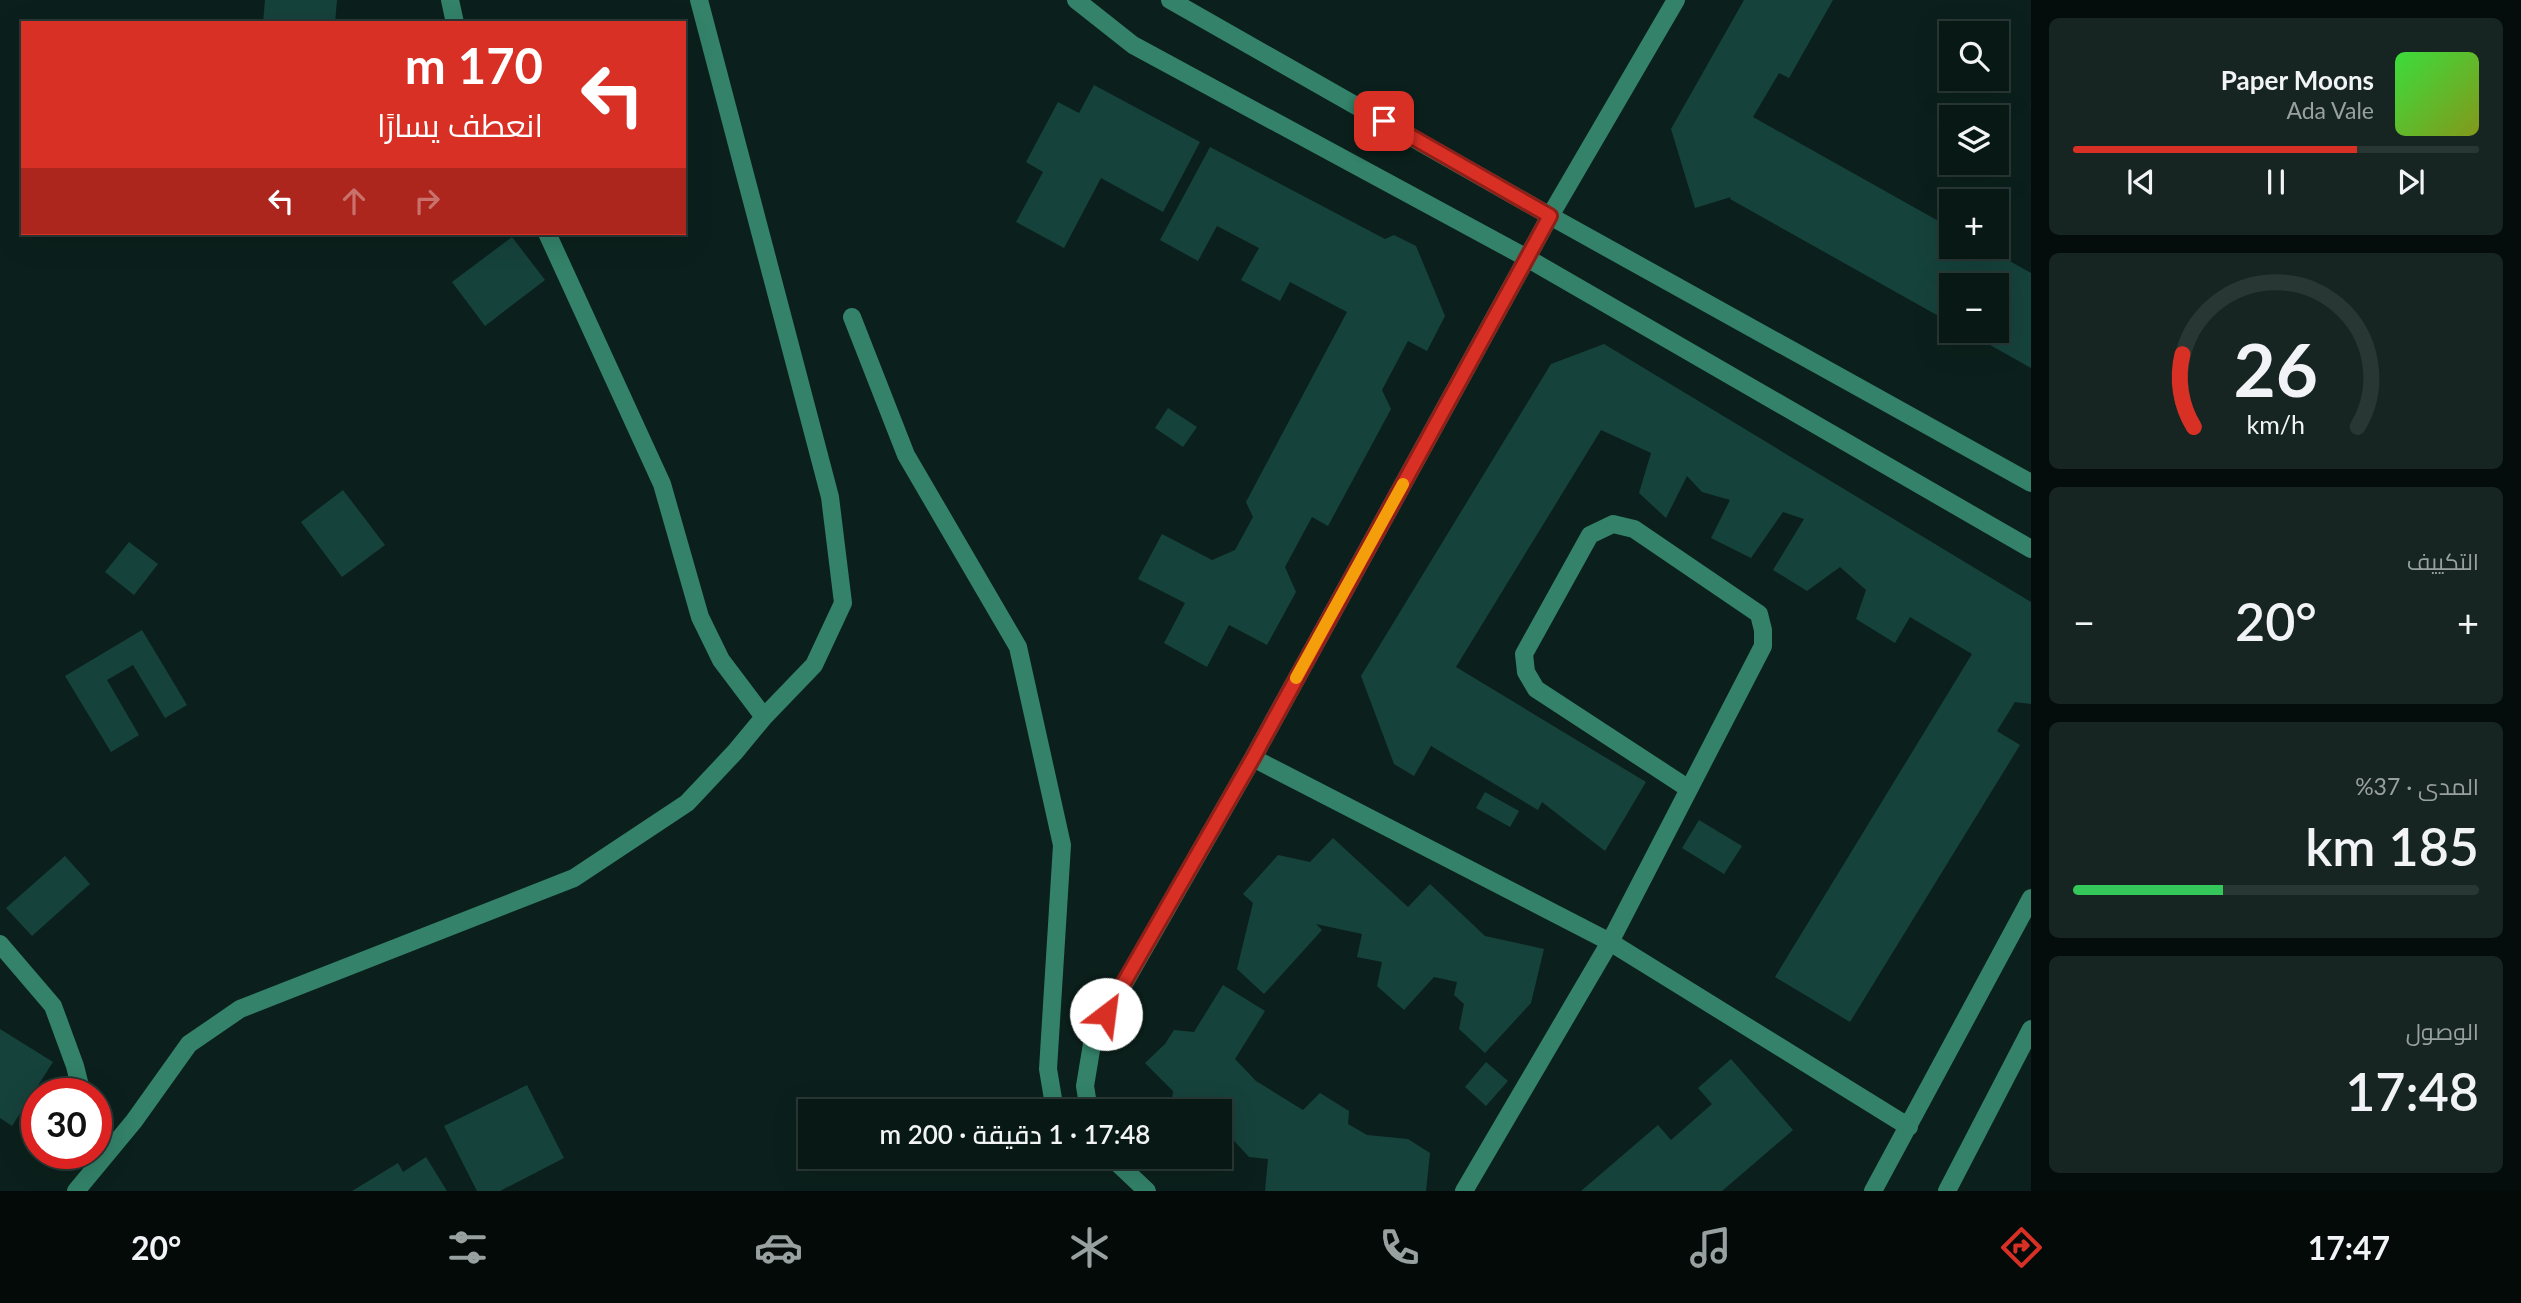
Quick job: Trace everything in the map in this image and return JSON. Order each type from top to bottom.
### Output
[{"type":"street","points":[[450,0],[455,21]]},
{"type":"street","points":[[76,1191],[134,1121],[189,1044],[240,1009],[574,878],[687,803],[814,665],[843,603],[830,496],[699,0]]},
{"type":"street","points":[[1076,0],[1133,45],[1527,258],[2031,549]]},
{"type":"street","points":[[1170,0],[1550,216],[2031,483]]},
{"type":"street","points":[[1087,1099],[1085,1086],[1093,1038],[1253,758],[1550,216],[1676,0]]},
{"type":"street","points":[[548,235],[662,484],[700,617],[721,660],[764,717]]},
{"type":"street","points":[[852,317],[906,455],[1018,647],[1062,845],[1048,1069],[1053,1099]]},
{"type":"street","points":[[1464,1191],[1610,942],[1763,646],[1759,614],[1634,529],[1613,524],[1590,535],[1524,654],[1526,673],[1536,689],[1689,789]]},
{"type":"street","points":[[1253,758],[1610,942],[1909,1127]]},
{"type":"street","points":[[1873,1191],[2031,898]]},
{"type":"street","points":[[0,944],[53,1006],[78,1078]]},
{"type":"street","points":[[1947,1191],[2031,1029]]},
{"type":"street","points":[[87,1169],[87,1177]]},
{"type":"street","points":[[1124,1169],[1147,1191]]},
{"type":"building","points":[[265,0],[337,0],[335,21],[263,21]]},
{"type":"building","points":[[1744,0],[1833,0],[1789,78],[1779,73],[1753,117],[1939,221],[1939,259],[2006,259],[2031,273],[2031,368],[1986,343],[2009,343],[2009,273],[1939,273],[1939,316],[1730,199],[1731,197],[1695,208],[1671,129]]},
{"type":"building","points":[[1094,85],[1200,142],[1163,212],[1101,178],[1064,248],[1016,222],[1043,172],[1026,162],[1058,102],[1079,113]]},
{"type":"building","points":[[1210,147],[1385,239],[1394,235],[1416,246],[1445,316],[1427,351],[1408,341],[1382,390],[1391,409],[1328,526],[1312,517],[1285,567],[1296,592],[1267,645],[1229,625],[1207,667],[1164,643],[1185,603],[1138,579],[1162,534],[1212,560],[1235,550],[1253,517],[1246,502],[1347,312],[1290,282],[1280,301],[1241,280],[1259,248],[1217,226],[1198,261],[1160,240]]},
{"type":"building","points":[[512,237],[545,280],[485,326],[452,282]]},
{"type":"building","points":[[1604,344],[2031,602],[2031,704],[2015,702],[1997,731],[2020,745],[1850,1022],[1775,977],[1972,654],[1910,617],[1895,643],[1856,619],[1866,590],[1840,567],[1807,591],[1773,570],[1804,519],[1783,512],[1751,558],[1711,538],[1730,500],[1702,492],[1687,476],[1666,518],[1639,493],[1651,453],[1601,430],[1456,667],[1646,782],[1605,851],[1542,802],[1538,810],[1431,746],[1414,776],[1394,764],[1361,676],[1551,364]]},
{"type":"building","points":[[1168,408],[1197,427],[1183,447],[1155,428]]},
{"type":"building","points":[[343,490],[385,545],[342,577],[301,522]]},
{"type":"building","points":[[129,542],[158,564],[134,595],[105,572]]},
{"type":"building","points":[[142,630],[187,705],[165,718],[133,665],[107,680],[139,735],[111,752],[65,676]]},
{"type":"building","points":[[1485,792],[1519,811],[1510,827],[1476,808]]},
{"type":"building","points":[[1699,820],[1742,846],[1724,874],[1682,848]]},
{"type":"building","points":[[1333,838],[1408,907],[1430,884],[1485,936],[1544,949],[1531,1003],[1485,1053],[1459,1029],[1464,1004],[1454,995],[1457,982],[1434,977],[1404,1010],[1377,986],[1382,962],[1357,957],[1362,934],[1316,924],[1322,930],[1264,994],[1237,969],[1253,903],[1243,894],[1278,855],[1310,862]]},
{"type":"building","points":[[65,856],[90,884],[32,936],[6,908]]},
{"type":"building","points":[[1223,985],[1265,1011],[1235,1059],[1256,1081],[1303,1110],[1320,1093],[1349,1111],[1348,1124],[1367,1135],[1408,1139],[1430,1153],[1426,1191],[1265,1191],[1268,1159],[1249,1157],[1232,1139],[1232,1099],[1172,1099],[1173,1091],[1145,1063],[1165,1044],[1174,1030],[1194,1032]]},
{"type":"building","points":[[0,1029],[53,1062],[43,1078],[21,1078],[21,1112],[12,1126],[0,1118]]},
{"type":"building","points":[[1731,1059],[1793,1130],[1722,1191],[1581,1191],[1658,1125],[1671,1140],[1712,1104],[1698,1088]]},
{"type":"building","points":[[1486,1062],[1508,1081],[1486,1106],[1465,1087]]},
{"type":"building","points":[[527,1085],[564,1158],[500,1191],[477,1191],[444,1126]]},
{"type":"building","points":[[426,1157],[447,1191],[352,1191],[398,1163],[403,1172]]},
{"type":"slow traffic","points":[[1296,678],[1403,484]]},
{"type":"route","points":[[1106,1014],[1253,758],[1550,216],[1384,121]]}]
